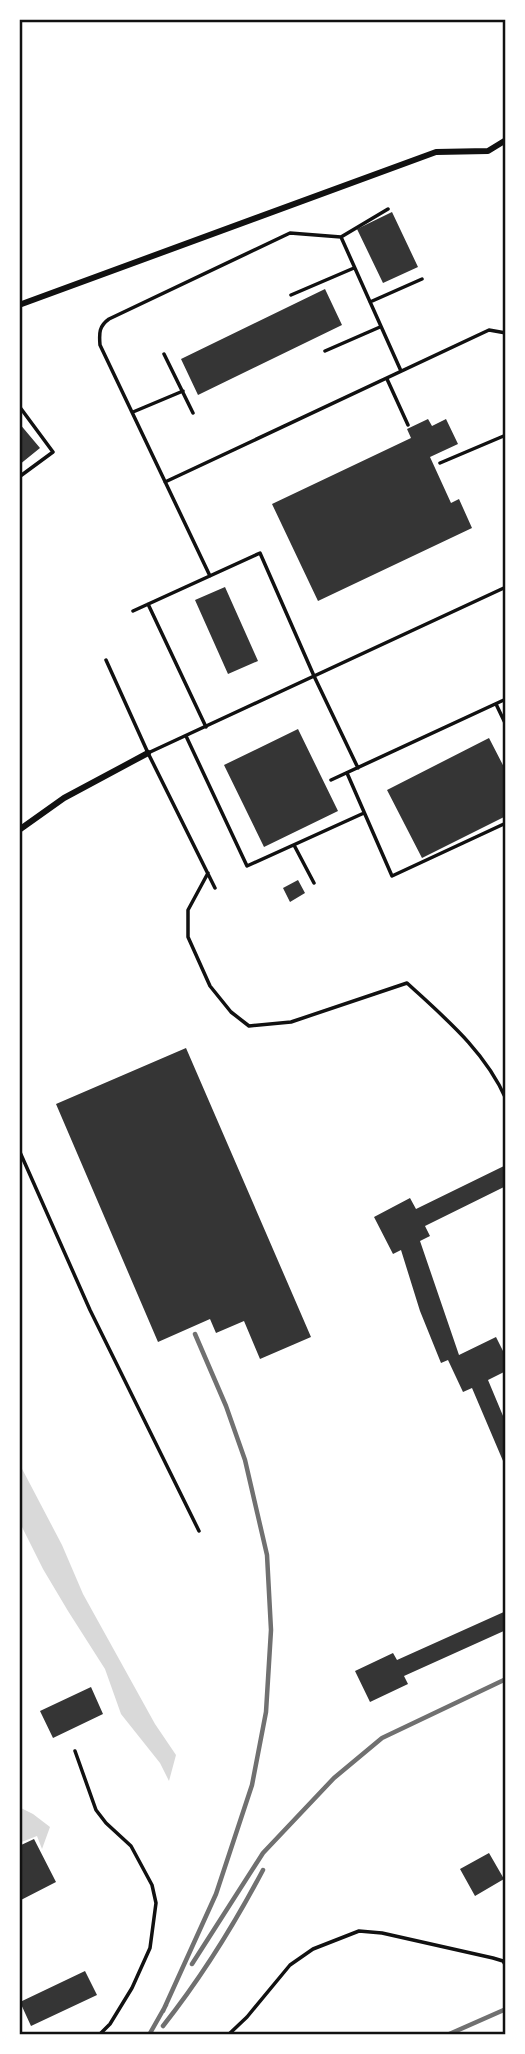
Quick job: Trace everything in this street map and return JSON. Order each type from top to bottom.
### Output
[{"type":"street","points":[[19,305],[436,152],[488,151],[506,140]]},
{"type":"street","points":[[19,830],[64,798],[148,752]]},
{"type":"lane","points":[[210,576],[100,345],[99,333],[102,324],[109,318],[290,233],[341,237],[388,209]]},
{"type":"lane","points":[[341,237],[401,371]]},
{"type":"lane","points":[[291,295],[354,268]]},
{"type":"lane","points":[[370,302],[422,279]]},
{"type":"lane","points":[[325,351],[381,327]]},
{"type":"lane","points":[[165,482],[489,330],[506,333]]},
{"type":"lane","points":[[164,354],[193,413]]},
{"type":"lane","points":[[387,378],[408,425]]},
{"type":"lane","points":[[132,413],[183,391]]},
{"type":"lane","points":[[19,406],[53,453],[19,477]]},
{"type":"lane","points":[[440,463],[506,435]]},
{"type":"lane","points":[[133,611],[260,553],[358,768]]},
{"type":"lane","points":[[148,752],[506,587]]},
{"type":"lane","points":[[148,604],[206,727]]},
{"type":"lane","points":[[106,660],[215,888]]},
{"type":"lane","points":[[331,780],[506,699]]},
{"type":"lane","points":[[496,704],[506,725]]},
{"type":"lane","points":[[186,736],[247,866],[365,813]]},
{"type":"lane","points":[[347,773],[392,876],[506,822]]},
{"type":"lane","points":[[294,845],[314,883]]},
{"type":"lane","points":[[208,873],[188,910],[188,937],[210,986],[231,1012],[249,1026],[291,1022],[407,983],[466,1038],[498,1082],[506,1099]]},
{"type":"lane","points":[[19,1150],[90,1310],[199,1531]]},
{"type":"lane","points":[[75,1751],[96,1810],[131,1846],[152,1885],[156,1903],[150,1948],[132,1988],[110,2024],[99,2035]]},
{"type":"lane","points":[[228,2035],[247,2017],[290,1965],[313,1949],[359,1931],[382,1933],[505,1961]]},
{"type":"shaded area","points":[[19,1463],[62,1545],[83,1594],[155,1724],[176,1755],[169,1781],[160,1763],[121,1714],[105,1669],[43,1569],[19,1521]]},
{"type":"shaded area","points":[[19,1807],[50,1827],[42,1849],[37,1836],[19,1843]]},
{"type":"building","points":[[392,212],[418,267],[383,283],[357,229]]},
{"type":"building","points":[[325,289],[342,325],[198,395],[181,359]]},
{"type":"building","points":[[428,419],[432,426],[446,419],[458,444],[430,457],[451,503],[459,499],[472,528],[318,601],[272,504],[411,438],[407,429]]},
{"type":"building","points":[[19,423],[40,448],[19,465]]},
{"type":"building","points":[[225,587],[258,661],[228,674],[195,600]]},
{"type":"building","points":[[298,729],[338,811],[264,847],[224,765]]},
{"type":"building","points":[[489,738],[506,771],[506,816],[422,858],[387,790]]},
{"type":"building","points":[[298,880],[305,893],[290,902],[283,888]]},
{"type":"building","points":[[186,1048],[311,1337],[260,1359],[244,1321],[216,1333],[210,1319],[158,1342],[56,1104]]},
{"type":"building","points":[[506,1165],[506,1186],[425,1226],[430,1236],[420,1241],[459,1355],[496,1337],[506,1357],[506,1371],[488,1380],[506,1423],[506,1468],[472,1388],[463,1392],[448,1360],[441,1363],[420,1311],[401,1250],[393,1254],[374,1217],[410,1198],[416,1209]]},
{"type":"building","points":[[506,1611],[506,1630],[404,1676],[408,1684],[370,1702],[355,1671],[393,1653],[397,1660]]},
{"type":"building","points":[[91,1687],[103,1714],[53,1738],[40,1711]]},
{"type":"building","points":[[34,1839],[56,1882],[19,1901],[19,1846]]},
{"type":"building","points":[[489,1853],[504,1879],[475,1896],[460,1869]]},
{"type":"building","points":[[85,1971],[97,1995],[31,2026],[20,2002]]},
{"type":"railway","points":[[163,2011],[216,1894],[252,1785],[266,1712],[271,1630],[267,1555],[245,1460],[226,1406],[195,1334]]},
{"type":"railway","points":[[192,1964],[263,1853],[334,1778],[382,1738],[506,1679]]},
{"type":"railway","points":[[163,2026],[216,1951],[263,1870]]},
{"type":"railway","points":[[149,2035],[166,2005]]},
{"type":"railway","points":[[447,2035],[506,2009]]}]
